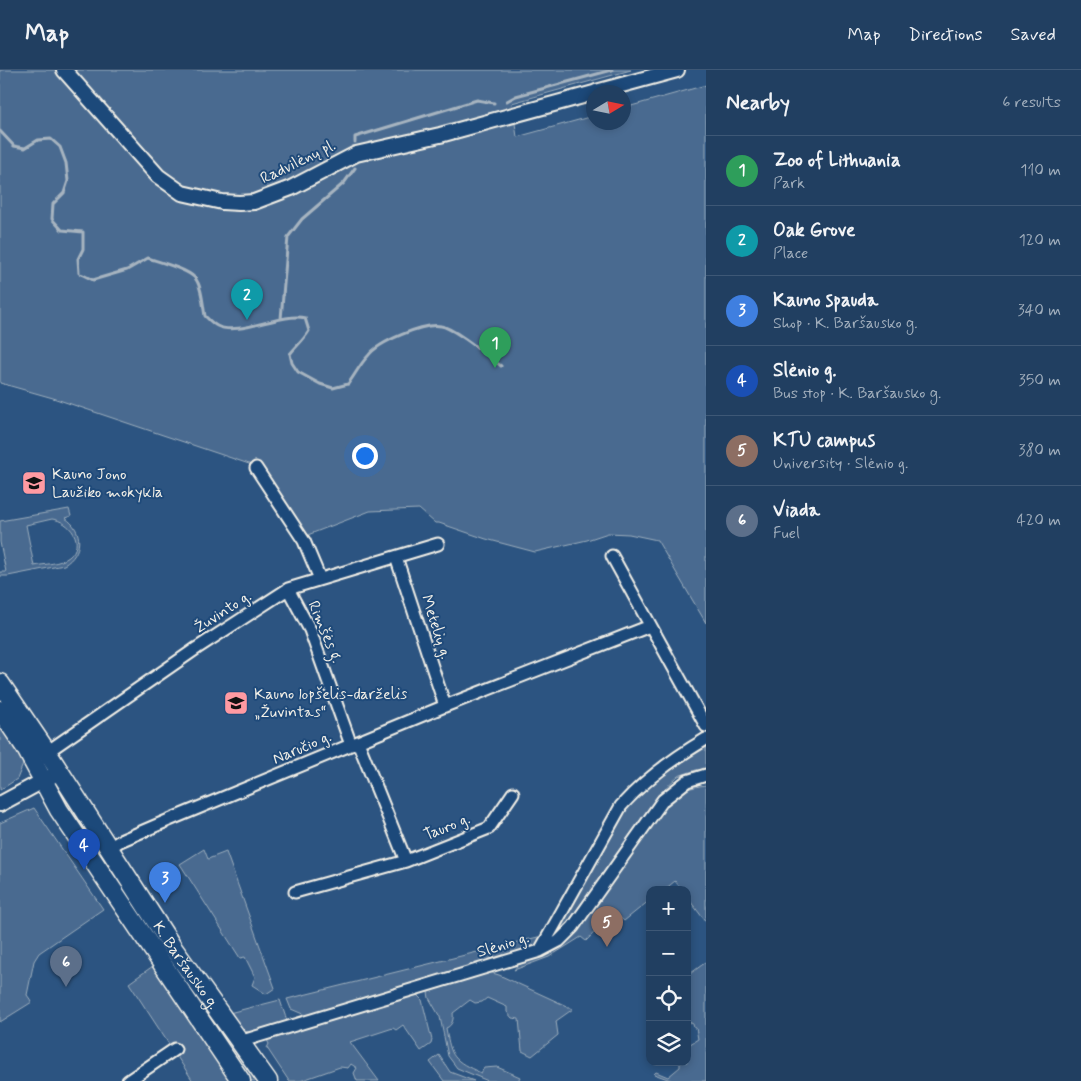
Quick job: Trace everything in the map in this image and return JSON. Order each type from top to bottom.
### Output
[{"type":"main road","name":"K. Baršausko g.","points":[[0,683],[47,752],[173,948],[268,1081]]},
{"type":"main road","name":"K. Baršausko g.","points":[[0,710],[25,747],[59,810],[241,1081]]},
{"type":"street","name":"Radvilėnų pl.","points":[[64,70],[158,176],[182,193],[222,202],[240,203],[254,202],[292,188],[356,154],[440,135],[586,95]]},
{"type":"street","name":"Radvilėnų pl.","points":[[624,85],[677,70]]},
{"type":"street","name":"Rimšės g.","points":[[256,468],[304,541],[320,580]]},
{"type":"street","name":"Žuvinto g.","points":[[47,752],[197,648],[288,588],[438,544]]},
{"type":"street","points":[[612,556],[706,726]]},
{"type":"street","name":"Metelių g.","points":[[396,557],[445,706]]},
{"type":"street","name":"Rimšės g.","points":[[288,588],[310,630],[354,744]]},
{"type":"street","name":"Naručio g.","points":[[108,849],[120,841],[445,706],[650,626]]},
{"type":"street","points":[[540,951],[621,806],[638,787],[660,769],[706,739]]},
{"type":"street","points":[[354,744],[406,861]]},
{"type":"street","points":[[0,804],[59,771]]},
{"type":"street","name":"Slėnio g.","points":[[239,1042],[540,951],[559,941],[573,927],[663,800],[687,780],[706,775]]},
{"type":"street","name":"Tauro g.","points":[[296,892],[406,861],[489,828],[513,793]]},
{"type":"street","points":[[128,1081],[175,1049]]},
{"type":"shaded area","points":[[0,70],[631,70],[512,103],[517,137],[586,118],[586,130],[631,130],[631,106],[706,85],[706,623],[657,540],[629,534],[608,533],[535,552],[435,523],[419,509],[370,511],[305,536],[258,467],[53,398],[0,383]]},
{"type":"shaded area","points":[[69,509],[71,516],[65,518],[76,529],[79,542],[78,548],[75,555],[64,565],[0,576],[0,572],[6,572],[0,542],[0,521]],"holes":[[[52,519],[70,528],[74,534],[76,539],[74,551],[69,557],[61,561],[34,566],[26,525]]]},
{"type":"shaded area","points":[[0,724],[24,762],[17,779],[0,790]]},
{"type":"shaded area","points":[[706,743],[706,769],[678,776],[657,796],[568,922],[558,931],[627,806],[668,767]]},
{"type":"shaded area","points":[[706,785],[706,922],[691,902],[691,886],[679,886],[675,881],[669,886],[646,886],[646,903],[624,921],[614,912],[586,941],[581,937],[549,957],[514,970],[518,965],[546,954],[568,940],[671,798],[687,789]]},
{"type":"shaded area","points":[[68,799],[259,1081],[251,1081],[179,977],[65,801]]},
{"type":"shaded area","points":[[34,808],[103,909],[39,953],[34,961],[27,995],[32,1002],[0,1022],[0,823]]},
{"type":"shaded area","points":[[204,849],[208,859],[226,852],[275,988],[266,994],[252,985],[255,977],[245,957],[240,958],[180,864]]},
{"type":"shaded area","points":[[546,935],[537,946],[308,1015],[291,1009],[287,999]]},
{"type":"shaded area","points":[[706,962],[706,1081],[673,1081],[654,1074],[656,1072],[668,1077],[680,1066],[691,1066],[691,1043],[698,1039],[696,1028],[691,1023],[691,973]]},
{"type":"shaded area","points":[[153,966],[232,1081],[193,1081],[129,983]]},
{"type":"shaded area","points":[[489,972],[573,1009],[556,1021],[558,1035],[532,1056],[522,1051],[519,1019],[512,1018],[507,1012],[507,1007],[487,998],[482,1002],[475,1003],[470,1000],[453,1013],[452,1022],[446,1028],[450,1046],[455,1057],[464,1065],[481,1073],[484,1068],[497,1067],[520,1077],[518,1081],[488,1081],[457,1068],[448,1056],[440,1017],[429,998],[428,992],[432,989]]},
{"type":"shaded area","points":[[417,995],[422,1000],[432,1040],[431,1044],[421,1051],[403,1025],[396,1030],[393,1028],[350,1042],[379,1081],[357,1081],[354,1073],[357,1068],[351,1064],[348,1068],[340,1067],[300,1081],[289,1081],[267,1048],[269,1044],[267,1040]]},
{"type":"shaded area","points":[[280,1000],[287,1021],[250,1032],[243,1031],[229,1013]]},
{"type":"shaded area","points":[[439,1055],[450,1072],[474,1081],[444,1081],[430,1062]]},
{"type":"waterway","points":[[507,101],[516,96],[612,70]]},
{"type":"waterway","points":[[355,142],[355,137],[477,100],[494,103]]},
{"type":"waterway","points":[[0,131],[14,146],[25,148],[38,140],[51,139],[60,147],[66,163],[68,181],[64,193],[53,204],[52,219],[62,230],[83,232],[83,249],[78,259],[79,273],[93,280],[127,270],[148,258],[180,269],[195,278],[201,291],[205,316],[217,326],[226,329],[237,329],[284,318],[305,318],[309,331],[290,354],[292,363],[298,372],[320,384],[333,388],[348,384],[365,359],[381,345],[423,327],[441,326],[447,328],[472,343],[501,366]]},
{"type":"waterway","points":[[281,319],[288,237],[302,219],[344,183],[355,168]]},
{"type":"place","name":"Oak Grove","points":[[247,320]]},
{"type":"place","name":"Zoo of Lithuania","points":[[495,368]]},
{"type":"place","name":"Kauno Jono Laužiko mokykla","points":[[34,483]]},
{"type":"place","name":"Kauno lopšelis-darželis „Žuvintas“","points":[[236,703]]},
{"type":"place","name":"Slėnio g.","points":[[84,870]]},
{"type":"place","name":"Kauno spauda","points":[[165,903]]},
{"type":"place","name":"KTU campus","points":[[607,947]]},
{"type":"place","name":"Viada","points":[[66,987]]}]
